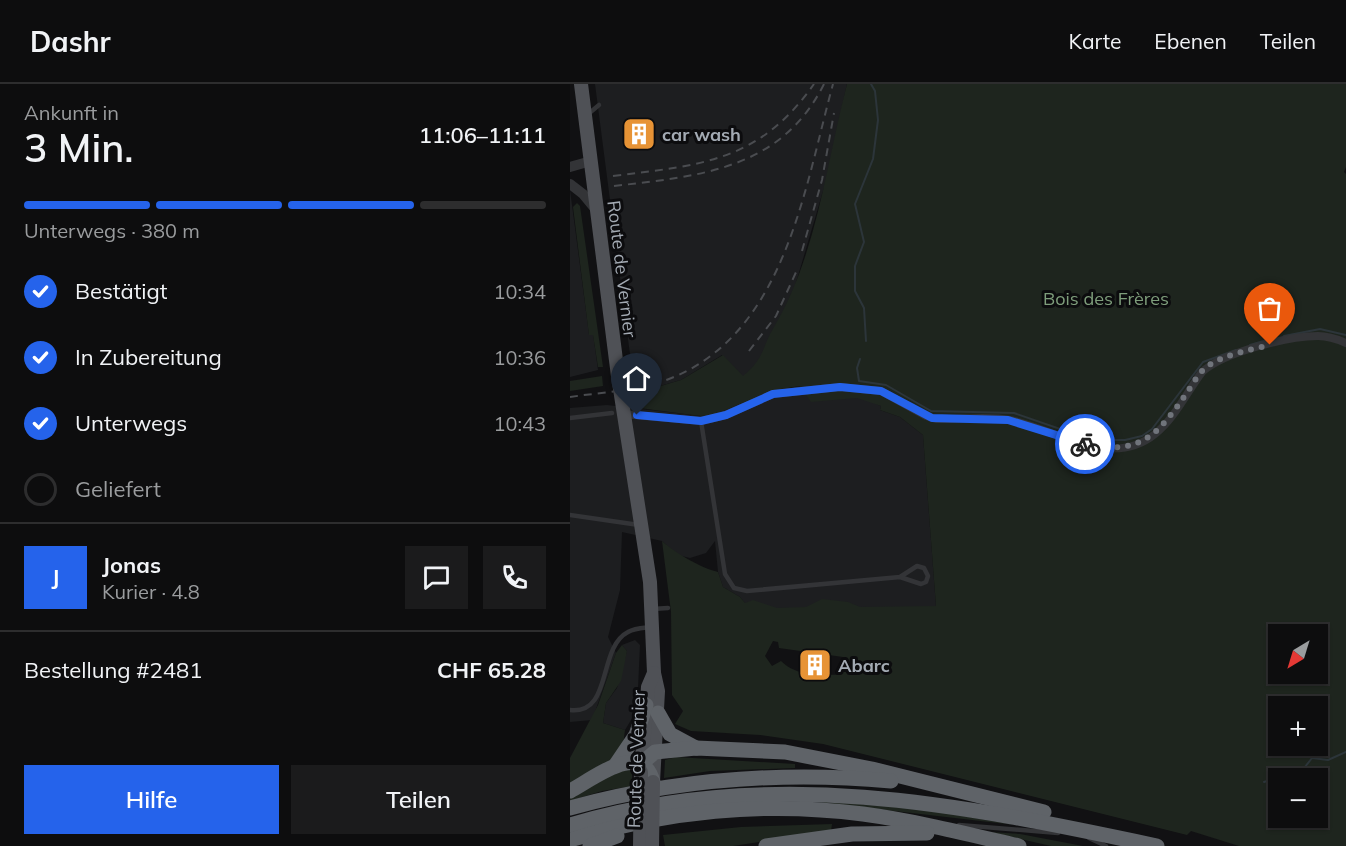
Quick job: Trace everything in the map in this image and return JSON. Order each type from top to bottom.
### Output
[{"type":"highway","points":[[615,766],[652,709],[670,734],[696,748]]},
{"type":"highway","points":[[570,791],[615,766],[629,761],[647,771],[655,752],[696,748],[763,750],[807,755],[959,789],[1165,846]]},
{"type":"highway","points":[[570,808],[671,785],[751,777],[856,778],[959,789]]},
{"type":"highway","points":[[570,825],[619,812],[685,800],[796,793],[917,801],[1050,823],[1156,846]]},
{"type":"highway","points":[[570,840],[622,826],[686,815],[751,809],[818,810],[924,824],[1019,846]]},
{"type":"highway","points":[[590,846],[686,815]]},
{"type":"highway","points":[[766,846],[839,835],[885,832],[976,836]]},
{"type":"main road","name":"Route de Vernier","points":[[581,84],[597,211],[617,414],[642,525],[652,609],[654,673],[658,691],[652,709],[647,771],[652,846]]},
{"type":"main road","name":"Route de Vernier","points":[[652,709],[655,752]]},
{"type":"main road","points":[[640,846],[647,771]]},
{"type":"street","points":[[570,167],[591,161]]},
{"type":"street","points":[[570,184],[583,194],[597,211]]},
{"type":"street","points":[[617,414],[701,421],[726,415],[773,394],[840,387],[881,391],[926,416],[936,419],[1008,420],[1080,444],[1125,447],[1143,442],[1155,434],[1202,372],[1212,364],[1246,351],[1309,337],[1326,337],[1346,342]]},
{"type":"lane","points":[[585,116],[599,105]]},
{"type":"lane","points":[[570,418],[617,414]]},
{"type":"lane","points":[[701,421],[725,574],[734,588],[747,591],[900,577],[921,584],[928,576],[924,568],[917,566],[900,577]]},
{"type":"lane","points":[[570,515],[642,525]]},
{"type":"lane","points":[[652,609],[668,608]]},
{"type":"lane","points":[[570,710],[581,711],[592,705],[614,647],[622,636],[629,631],[653,627]]},
{"type":"lane","points":[[1050,823],[1106,846]]},
{"type":"lane","points":[[924,824],[1079,834],[1129,840]]},
{"type":"shaded area","points":[[595,84],[847,84],[826,181],[795,286],[761,361],[743,377],[722,355],[681,380],[635,393]]},
{"type":"shaded area","points":[[570,190],[589,334],[593,334],[598,370],[570,377]]},
{"type":"shaded area","points":[[801,386],[863,398],[881,406],[880,410],[900,417],[923,435],[936,606],[773,640],[740,597],[723,587],[718,572],[715,541],[706,553],[690,558],[677,555],[662,541],[622,532],[620,590],[608,637],[616,653],[592,720],[570,722],[570,408],[607,405],[701,416],[764,393]]},
{"type":"shaded area","points":[[635,640],[640,645],[637,710],[625,730],[603,723],[606,703],[617,688],[627,651],[622,645]]},
{"type":"green space","name":"Bois des Frères","points":[[847,84],[1346,84],[1346,167],[1344,172],[1346,174],[1346,846],[1239,846],[1191,831],[1187,835],[823,744],[760,735],[691,731],[675,724],[683,711],[672,695],[671,612],[662,541],[688,560],[718,572],[723,587],[740,597],[745,603],[753,600],[777,608],[806,607],[822,599],[848,602],[860,607],[936,606],[923,435],[900,417],[880,410],[881,406],[857,398],[811,402],[800,386],[775,390],[715,414],[701,416],[639,408],[633,402],[633,394],[681,380],[723,355],[743,376],[750,370],[762,353],[789,299],[801,270],[819,208]],"holes":[[[773,641],[778,642],[779,648],[843,657],[839,675],[801,672],[781,661],[772,666],[765,656]]]},
{"type":"green space","points":[[577,203],[580,206],[603,367],[598,367],[593,335],[589,335],[573,207]]},
{"type":"green space","points":[[602,376],[603,386],[570,391],[570,381]]},
{"type":"green space","points":[[622,645],[627,651],[621,681],[606,703],[603,723],[625,730],[623,745],[613,761],[570,786],[570,758],[598,705],[616,653]]},
{"type":"green space","points":[[676,757],[795,764],[795,768],[710,771],[664,778],[665,760]]},
{"type":"green space","points":[[626,768],[632,770],[632,786],[602,791],[570,801],[570,795]]},
{"type":"green space","points":[[800,800],[917,808],[1015,825]]},
{"type":"green space","points":[[832,824],[831,831],[733,846],[665,846],[663,835],[741,827]]},
{"type":"green space","points":[[990,832],[1020,834],[1083,846],[1051,846]]},
{"type":"waterway","points":[[866,341],[864,308],[855,291],[855,266],[864,242],[855,204],[873,159],[878,120],[875,91],[871,84]]},
{"type":"waterway","points":[[1284,336],[1320,329],[1346,335]]},
{"type":"waterway","points":[[1250,345],[1267,340]]},
{"type":"waterway","points":[[860,359],[857,368],[859,381],[886,385],[931,411],[1014,413],[1092,440],[1125,440],[1142,436],[1152,429],[1203,362],[1236,350]]},
{"type":"waterway","points":[[1264,782],[1301,772],[1312,758],[1328,760],[1346,752]]},
{"type":"railway","points":[[613,176],[701,163],[726,155],[772,130],[793,110],[814,84]]},
{"type":"railway","points":[[614,186],[677,178],[735,164],[785,135],[806,113],[824,84]]},
{"type":"railway","points":[[570,397],[633,389],[669,379],[708,358],[739,329],[764,294],[784,254],[799,212],[833,84]]},
{"type":"railway","points":[[802,251],[822,180],[834,113]]},
{"type":"railway","points":[[749,351],[776,316],[797,270]]},
{"type":"way so far","points":[[1085,444],[1118,448],[1143,442],[1161,428],[1207,367],[1246,351],[1270,345]]},
{"type":"place","name":"car wash","points":[[639,134]]},
{"type":"place","name":"Abarc","points":[[815,665]]},
{"type":"route","points":[[637,415],[701,421],[726,415],[773,394],[828,387],[875,389],[895,397],[932,418],[1008,420],[1085,444]]}]
